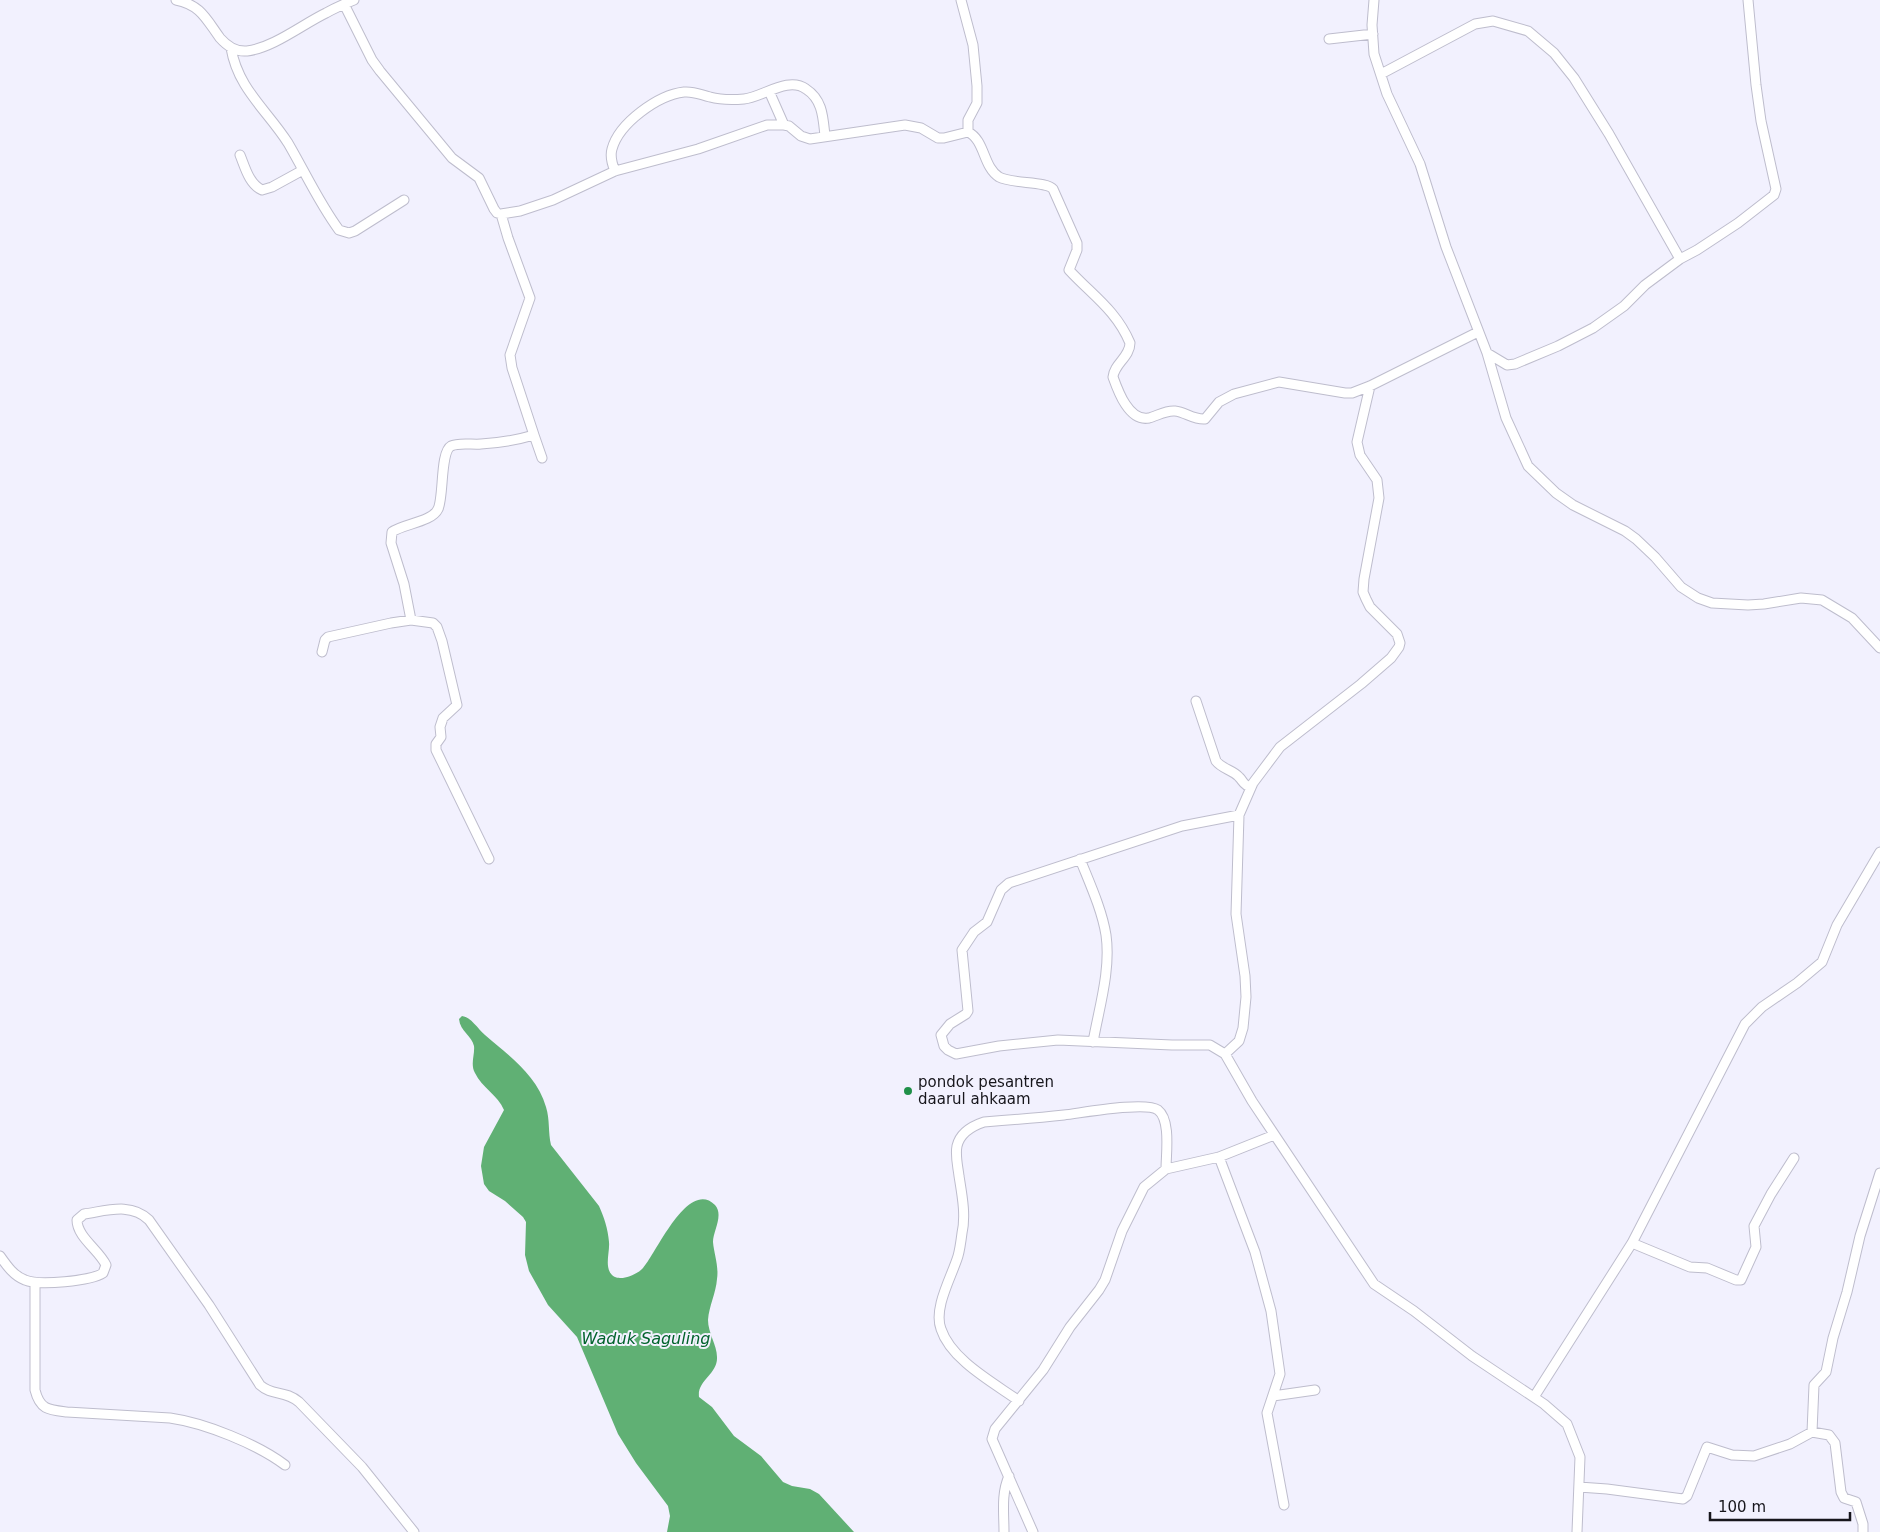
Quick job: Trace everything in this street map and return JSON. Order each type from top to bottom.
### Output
[{"type":"street","points":[[176,0],[191,4],[198,9],[221,39],[231,48],[240,50],[257,48],[302,28],[354,0]]},
{"type":"street","points":[[961,0],[973,45],[977,86],[977,103],[968,120],[968,132]]},
{"type":"street","points":[[1374,0],[1374,54],[1380,74],[1387,94],[1420,164],[1446,247],[1487,353],[1506,418],[1528,466],[1556,493],[1573,505],[1636,539],[1655,556],[1673,579],[1685,590],[1712,603],[1748,605],[1801,598],[1822,600],[1852,618],[1880,648]]},
{"type":"street","points":[[1487,353],[1506,365],[1524,361],[1594,328],[1624,306],[1645,285],[1680,259],[1738,223],[1774,195],[1776,190],[1760,112],[1748,0]]},
{"type":"street","points":[[344,4],[372,60],[380,71],[452,158],[478,178],[494,209],[501,214],[515,212],[554,200],[615,171],[698,149],[767,125],[784,125],[806,138],[819,138],[905,126],[921,128],[938,138],[968,132]]},
{"type":"street","points":[[1380,74],[1475,24],[1493,21],[1528,31],[1554,53],[1574,78],[1610,134],[1680,259]]},
{"type":"street","points":[[1329,39],[1373,34]]},
{"type":"street","points":[[231,48],[233,60],[246,88],[254,101],[277,126],[336,226],[343,233],[355,231],[404,200]]},
{"type":"street","points":[[615,171],[611,162],[611,150],[615,140],[640,111],[662,98],[686,92],[696,92],[723,100],[746,99],[785,85],[806,88],[818,101],[822,110],[825,136]]},
{"type":"street","points":[[769,91],[784,125]]},
{"type":"street","points":[[968,132],[972,134],[992,171],[998,176],[1027,184],[1049,185],[1053,189],[1077,243],[1077,250],[1069,270],[1117,318],[1130,343],[1128,353],[1113,372],[1113,377],[1129,410],[1140,417],[1148,418],[1172,410],[1198,419],[1205,419],[1219,402],[1234,394],[1279,382],[1345,393],[1352,392],[1370,386],[1478,332]]},
{"type":"street","points":[[240,155],[247,174],[254,184],[262,190],[272,187],[303,170]]},
{"type":"street","points":[[501,214],[530,298],[510,355],[512,368],[542,458]]},
{"type":"street","points":[[1225,1054],[1238,1041],[1243,1028],[1246,998],[1245,976],[1236,914],[1239,815],[1251,787],[1285,742],[1361,684],[1391,658],[1400,647],[1397,634],[1370,607],[1363,592],[1379,498],[1377,480],[1360,455],[1357,442],[1370,386]]},
{"type":"street","points":[[411,620],[402,577],[391,543],[392,532],[436,513],[440,503],[447,450],[450,447],[517,440],[534,435]]},
{"type":"street","points":[[322,652],[325,640],[328,637],[379,625],[411,620],[433,623],[438,629],[456,705],[443,718],[440,727],[441,737],[436,744],[436,750],[489,859]]},
{"type":"street","points":[[1196,701],[1216,761],[1222,768],[1239,776],[1244,784],[1251,787]]},
{"type":"street","points":[[1239,815],[1182,826],[1009,883],[1001,890],[991,916],[985,924],[974,932],[962,950],[968,1011],[944,1029],[941,1035],[942,1041],[948,1050],[956,1054],[1032,1041],[1058,1040],[1210,1045],[1216,1047],[1225,1054],[1274,1135],[1374,1284],[1414,1311],[1472,1356],[1562,1418],[1571,1431],[1580,1457],[1577,1532]]},
{"type":"street","points":[[1534,1397],[1632,1243],[1745,1024],[1762,1007],[1797,983],[1822,962],[1837,925],[1880,852]]},
{"type":"street","points":[[1080,859],[1098,906],[1106,935],[1106,966],[1093,1042]]},
{"type":"street","points":[[1019,1401],[969,1365],[952,1349],[940,1328],[939,1312],[958,1255],[963,1231],[963,1208],[956,1156],[960,1139],[964,1133],[984,1122],[1152,1107],[1161,1114],[1166,1124],[1166,1169]]},
{"type":"street","points":[[1033,1532],[992,1439],[995,1429],[1043,1370],[1070,1327],[1099,1290],[1105,1280],[1122,1231],[1144,1187],[1166,1169],[1219,1157],[1274,1135]]},
{"type":"street","points":[[1219,1157],[1255,1252],[1271,1311],[1280,1374],[1267,1413],[1284,1505]]},
{"type":"street","points":[[1632,1243],[1690,1267],[1707,1268],[1736,1280],[1742,1280],[1756,1247],[1754,1226],[1771,1194],[1794,1158]]},
{"type":"street","points":[[1812,1432],[1814,1385],[1826,1372],[1860,1236],[1880,1173]]},
{"type":"street","points":[[0,1256],[16,1276],[35,1283],[94,1278],[104,1273],[106,1266],[104,1260],[79,1230],[77,1220],[80,1216],[118,1209],[128,1209],[144,1214],[206,1300],[260,1385],[269,1392],[289,1394],[299,1402],[362,1467],[414,1532]]},
{"type":"street","points":[[35,1283],[35,1390],[42,1406],[67,1412],[186,1420],[262,1450],[285,1465]]},
{"type":"street","points":[[1273,1396],[1316,1390]]},
{"type":"street","points":[[1579,1487],[1683,1499],[1687,1496],[1707,1447],[1732,1455],[1754,1456],[1790,1444],[1812,1432],[1829,1435],[1835,1443],[1841,1492],[1844,1498],[1856,1502],[1863,1532]]},
{"type":"street","points":[[1004,1532],[1003,1494],[1008,1476]]},
{"type":"water","name":"Waduk Saguling","points":[[462,1016],[471,1021],[521,1066],[536,1085],[547,1112],[551,1145],[601,1210],[606,1223],[608,1237],[608,1268],[613,1276],[623,1278],[641,1270],[674,1221],[694,1201],[705,1199],[715,1205],[718,1218],[713,1242],[717,1274],[708,1320],[717,1357],[714,1368],[701,1386],[699,1397],[712,1407],[734,1436],[761,1456],[783,1482],[792,1486],[810,1489],[819,1494],[854,1532],[667,1532],[670,1516],[668,1506],[636,1463],[618,1434],[577,1337],[548,1305],[529,1271],[525,1255],[526,1222],[505,1201],[489,1191],[484,1184],[481,1166],[484,1147],[504,1110],[475,1073],[473,1063],[474,1046],[460,1023],[459,1019]]},
{"type":"place","name":"pondok pesantren daarul ahkaam","points":[[908,1091]]}]
